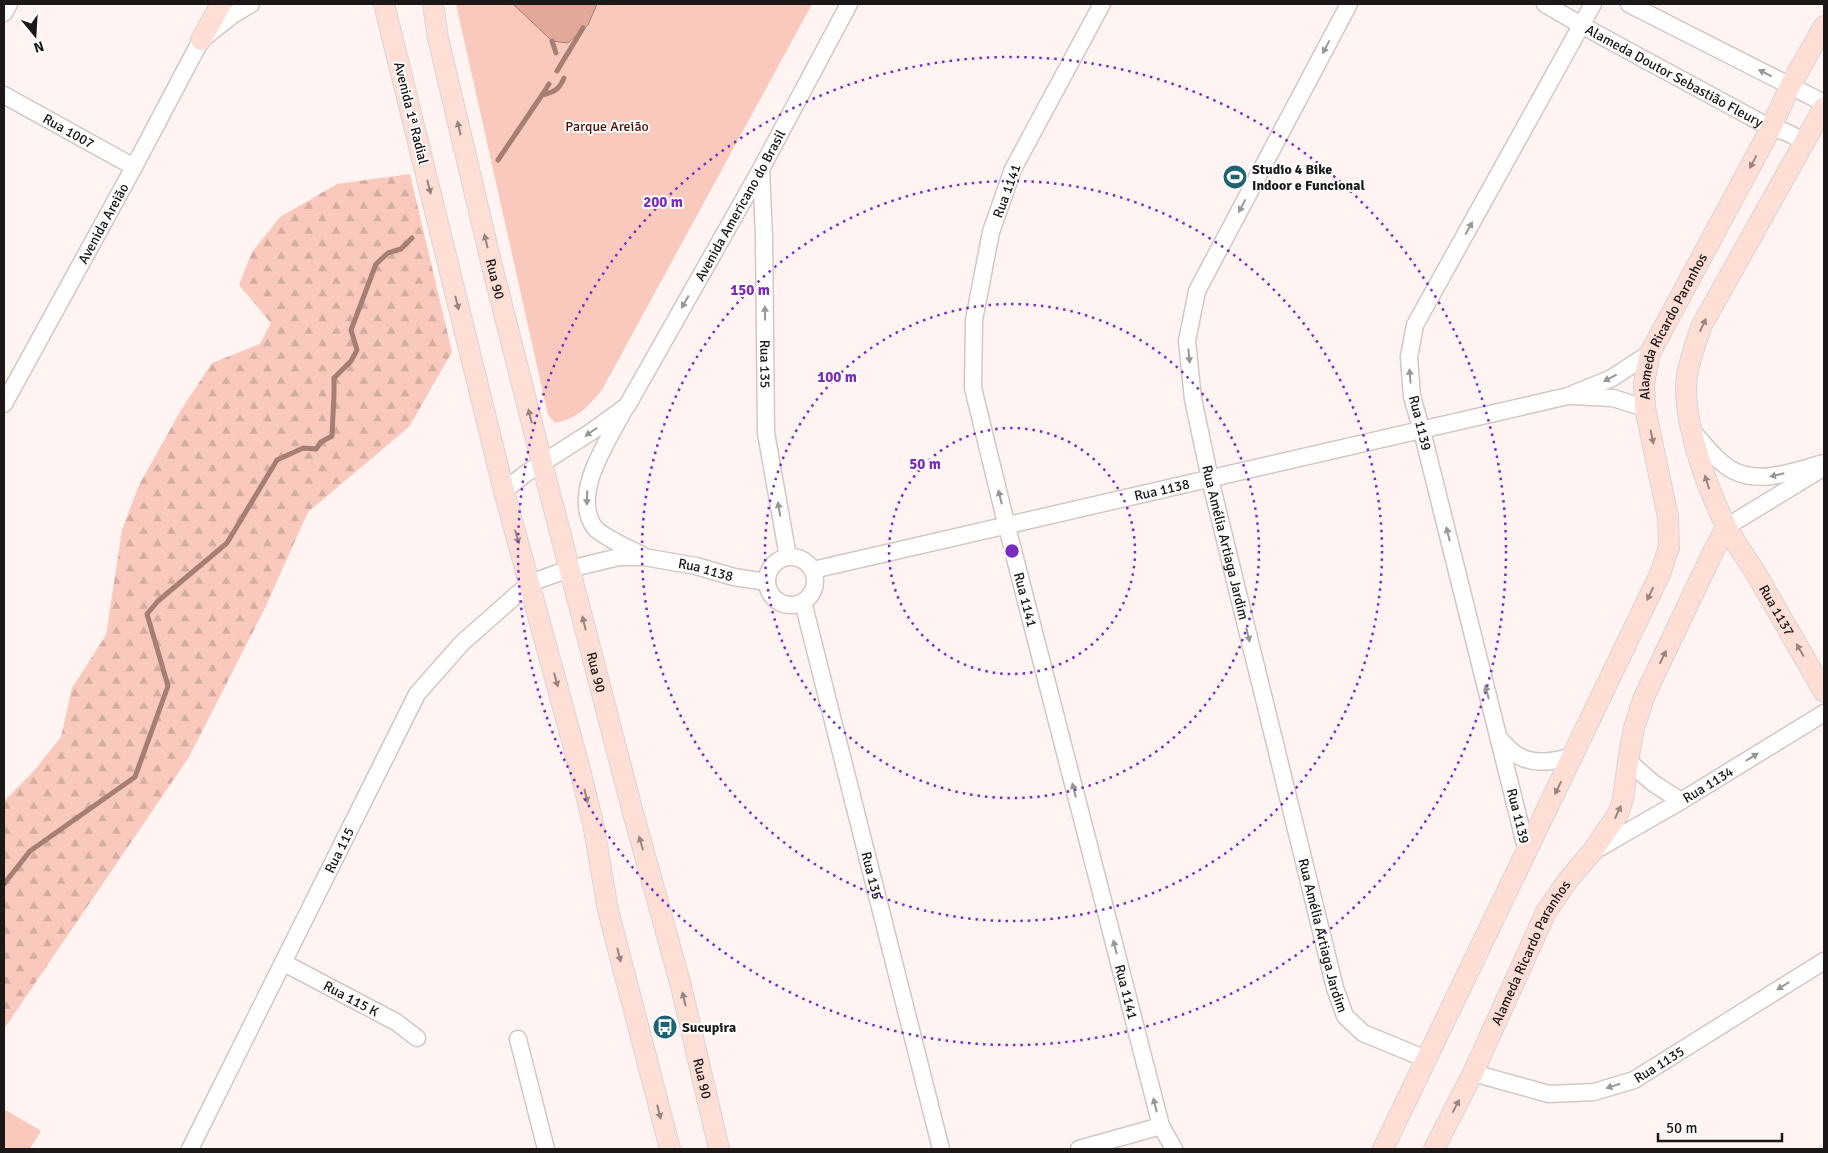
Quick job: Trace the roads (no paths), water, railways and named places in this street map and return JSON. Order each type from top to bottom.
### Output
[{"type":"main road","points":[[201,40],[221,4]]},
{"type":"main road","name":"Avenida 1ª Radial","points":[[384,4],[504,491]]},
{"type":"main road","name":"Rua 90","points":[[433,4],[438,38],[542,463],[632,809],[681,986],[719,1149]]},
{"type":"main road","name":"Alameda Ricardo Paranhos","points":[[1384,1149],[1660,574],[1669,547],[1668,517],[1645,408],[1644,383],[1650,353],[1771,128],[1790,86],[1824,26]]},
{"type":"main road","name":"Alameda Ricardo Paranhos","points":[[1434,1149],[1473,1073],[1546,912],[1568,880],[1592,852],[1618,814],[1624,799],[1634,728],[1644,697],[1726,527],[1710,490],[1692,431],[1688,406],[1687,378],[1692,354],[1702,325],[1824,107]]},
{"type":"main road","points":[[504,491],[579,766],[593,823],[608,910],[670,1149]]},
{"type":"main road","name":"Rua 1137","points":[[1726,527],[1752,566],[1824,692]]},
{"type":"street","points":[[4,13],[9,4]]},
{"type":"street","points":[[201,40],[234,14],[251,4]]},
{"type":"street","name":"Avenida Americano do Brasil","points":[[596,529],[588,515],[585,500],[588,484],[626,406],[761,169],[849,4]]},
{"type":"street","name":"Rua 1141","points":[[1102,4],[1013,169],[991,232],[974,320],[974,388],[1007,526],[1161,1126],[1174,1149]]},
{"type":"street","name":"Rua Amélia Artiaga Jardim","points":[[1349,4],[1197,291],[1188,341],[1193,399],[1210,479],[1335,988],[1345,1016],[1363,1033],[1426,1059]]},
{"type":"street","name":"Alameda Doutor Sebastião Fleury","points":[[1545,4],[1771,128],[1786,132],[1805,142]]},
{"type":"street","name":"Rua 1139","points":[[1527,852],[1412,397],[1409,358],[1415,326],[1593,4]]},
{"type":"street","points":[[1629,4],[1824,103]]},
{"type":"street","name":"Avenida Areião","points":[[4,404],[134,167],[201,40]]},
{"type":"street","name":"Rua 1007","points":[[4,95],[134,167]]},
{"type":"street","name":"Rua 135","points":[[761,169],[764,236],[766,433],[788,557]]},
{"type":"street","name":"Rua 1138","points":[[813,570],[1568,396],[1612,378],[1650,353]]},
{"type":"street","name":"Rua 1138","points":[[1568,396],[1614,398],[1645,408]]},
{"type":"street","name":"Avenida Americano do Brasil","points":[[504,491],[525,474],[592,432],[626,406]]},
{"type":"street","points":[[1692,431],[1711,452],[1733,471],[1750,476],[1770,477],[1824,463]]},
{"type":"street","points":[[1726,527],[1824,467]]},
{"type":"street","name":"Rua 1138","points":[[596,529],[644,557]]},
{"type":"street","name":"Rua 1138","points":[[530,582],[569,569],[619,557],[644,557],[696,566],[750,580],[767,582]]},
{"type":"street","points":[[796,557],[808,563],[813,570],[816,579],[815,587],[811,595],[803,602],[792,605],[781,603],[769,591],[768,573],[780,559],[796,557]]},
{"type":"street","name":"Rua 115","points":[[190,1149],[417,694],[462,643],[530,582]]},
{"type":"street","name":"Rua 135","points":[[803,602],[941,1149]]},
{"type":"street","name":"Rua 1134","points":[[1592,852],[1681,801],[1824,713]]},
{"type":"street","points":[[1499,739],[1518,756],[1534,761],[1551,762],[1574,756]]},
{"type":"street","points":[[1628,761],[1653,783],[1681,801]]},
{"type":"street","name":"Rua 1135","points":[[1473,1073],[1550,1094],[1594,1092],[1634,1080],[1824,961]]},
{"type":"street","name":"Rua 115 K","points":[[284,963],[396,1022],[417,1038]]},
{"type":"street","points":[[518,1039],[546,1149]]},
{"type":"street","points":[[1079,1149],[1161,1126]]},
{"type":"waterway","points":[[557,71],[583,28]]},
{"type":"waterway","points":[[552,41],[556,53]]},
{"type":"waterway","points":[[498,160],[542,95],[556,90],[564,78]]},
{"type":"waterway","points":[[542,95],[549,84]]},
{"type":"waterway","points":[[4,884],[30,851],[135,777],[168,686],[147,614],[158,601],[227,543],[277,460],[303,448],[316,449],[321,442],[332,436],[334,378],[351,361],[357,350],[351,330],[376,264],[388,253],[401,249],[412,238]]},
{"type":"place","name":"Studio 4 Bike Indoor e Funcional","points":[[1235,177]]},
{"type":"place","name":"Sucupira","points":[[665,1027]]},
{"type":"park label","name":"Parque Areião","points":[[607,126]]}]
